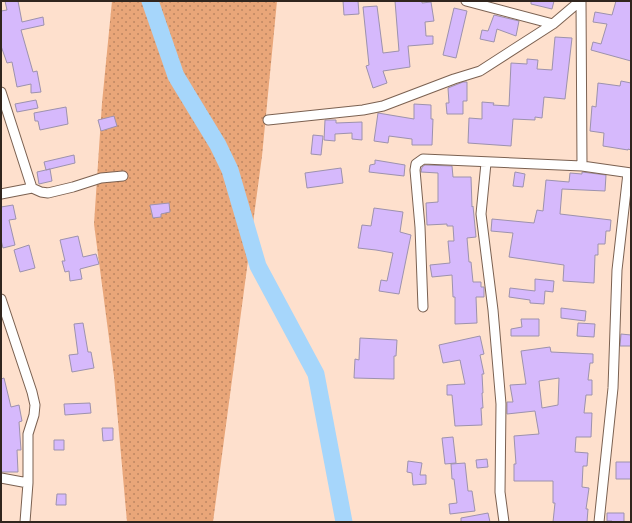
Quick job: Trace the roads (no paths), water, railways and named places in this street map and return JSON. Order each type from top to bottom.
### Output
[{"type":"street","points":[[466,1],[553,24]]},
{"type":"street","points":[[268,120],[363,110],[383,106],[480,70],[553,24],[580,1]]},
{"type":"street","points":[[580,1],[582,166]]},
{"type":"street","points":[[1,92],[32,188]]},
{"type":"street","points":[[423,307],[420,227],[415,170],[416,164],[423,160],[582,166],[629,173],[617,270],[613,388],[599,522]]},
{"type":"street","points":[[486,163],[481,214],[493,310],[500,404],[500,492],[504,522]]},
{"type":"street","points":[[1,194],[32,188],[48,193],[101,178],[123,176]]},
{"type":"street","points":[[1,299],[35,405],[28,434],[28,483],[25,522]]},
{"type":"street","points":[[1,478],[28,483]]},
{"type":"waterway","points":[[150,1],[176,76],[218,145],[230,170],[258,266],[316,374],[344,522]]}]
